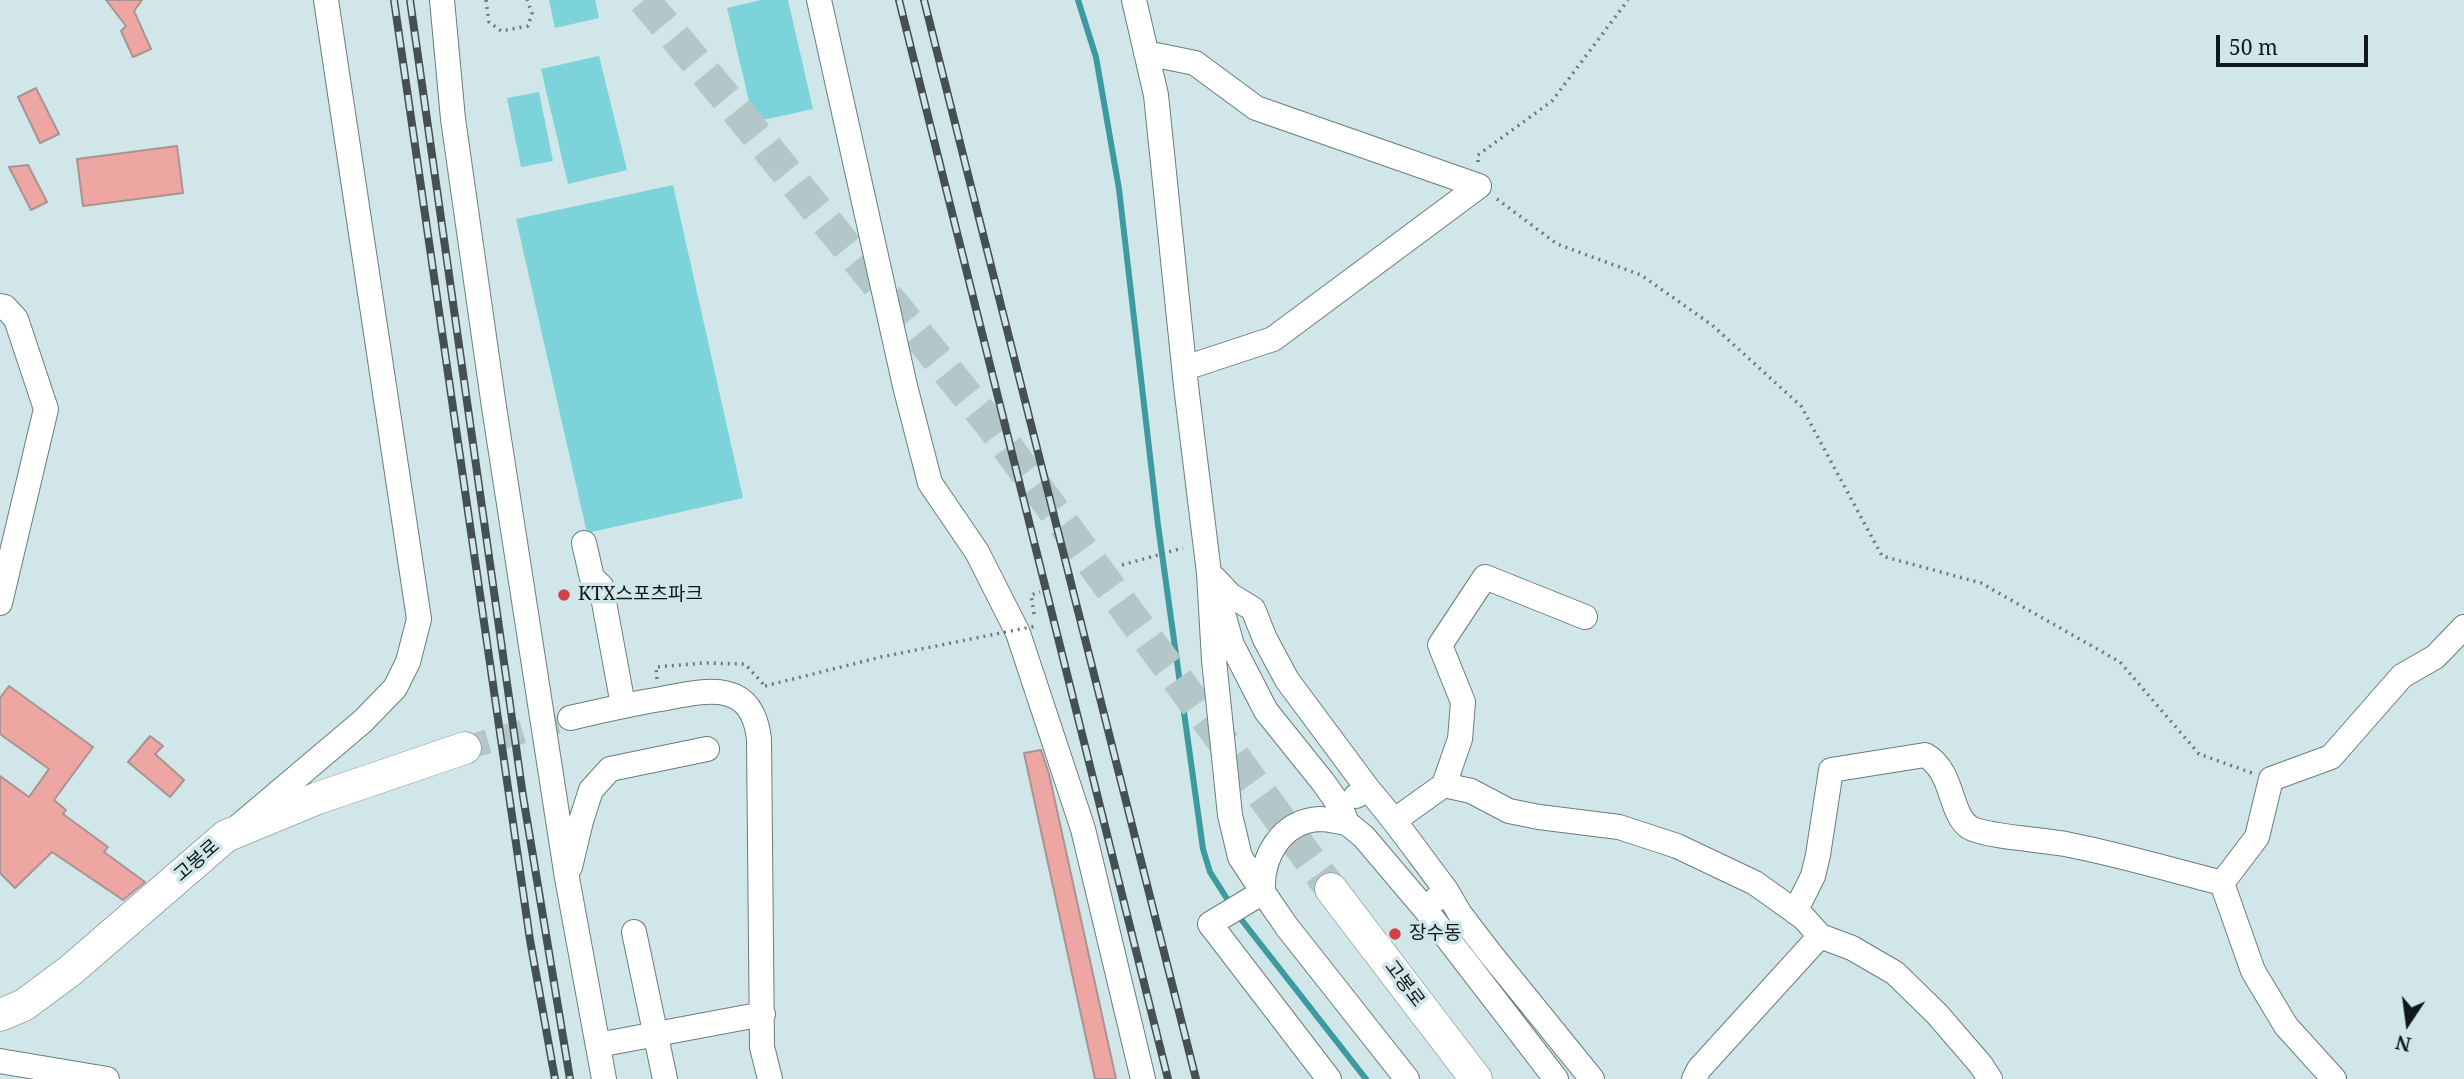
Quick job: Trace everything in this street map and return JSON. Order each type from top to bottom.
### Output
[{"type":"main road","name":"고봉로","points":[[0,1015],[23,1005],[71,970],[226,836],[318,798],[465,748]]},
{"type":"main road","name":"고봉로","points":[[1331,888],[1476,1079]]},
{"type":"street","points":[[226,836],[381,704],[395,688],[408,662],[419,619],[326,0]]},
{"type":"street","points":[[442,0],[453,119],[567,877],[604,1079]]},
{"type":"street","points":[[819,0],[905,386],[930,483],[977,552],[1018,633],[1083,829],[1143,1079]]},
{"type":"street","points":[[1133,0],[1156,95],[1209,573],[1214,660],[1230,815],[1240,857],[1257,895],[1287,927],[1407,1079]]},
{"type":"street","points":[[1146,53],[1195,63],[1256,108],[1479,186]]},
{"type":"street","points":[[1185,368],[1273,339],[1479,186]]},
{"type":"street","points":[[0,306],[5,307],[16,319],[46,409],[0,603]]},
{"type":"street","points":[[584,543],[592,578],[601,586],[622,705]]},
{"type":"street","points":[[1209,573],[1230,595],[1253,609],[1287,680],[1368,789],[1395,820],[1489,952],[1592,1079]]},
{"type":"street","points":[[1209,573],[1232,645],[1266,711],[1344,815],[1425,909],[1556,1079]]},
{"type":"street","points":[[1395,820],[1444,785],[1460,738],[1463,702],[1440,645],[1485,577],[1586,617]]},
{"type":"street","points":[[2222,883],[2258,836],[2271,779],[2330,758],[2402,676],[2435,657],[2464,627]]},
{"type":"street","points":[[570,718],[622,705],[700,691],[716,691],[737,698],[754,717],[759,739],[762,1047],[770,1079]]},
{"type":"street","points":[[567,877],[591,790],[610,769],[707,749]]},
{"type":"street","points":[[1795,912],[1813,876],[1831,770],[1912,755],[1925,755],[1934,760],[1946,779],[1959,813],[1968,827],[2069,845],[2222,883]]},
{"type":"street","points":[[1444,785],[1471,792],[1509,811],[1619,827],[1677,846],[1755,883],[1795,912],[1820,936],[1852,948],[1895,973],[1937,1014],[1990,1079]]},
{"type":"street","points":[[1329,1079],[1210,924],[1257,895],[1274,842],[1301,823],[1344,815],[1368,789]]},
{"type":"street","points":[[2222,883],[2253,971],[2286,1026],[2334,1079]]},
{"type":"street","points":[[1425,909],[1446,890]]},
{"type":"street","points":[[634,932],[665,1079]]},
{"type":"street","points":[[1694,1079],[1699,1069],[1820,936]]},
{"type":"street","points":[[598,1045],[762,1014]]},
{"type":"street","points":[[0,1061],[107,1079]]},
{"type":"path","points":[[485,0],[489,22],[501,31],[528,26],[532,13],[527,0]]},
{"type":"path","points":[[1628,0],[1552,101],[1478,155],[1479,186],[1558,244],[1641,275],[1712,325],[1801,406],[1882,556],[1981,583],[2109,655],[2120,662],[2199,754],[2271,779]]},
{"type":"path","points":[[1122,565],[1175,551]]},
{"type":"path","points":[[765,686],[881,657],[1036,626],[1031,594],[1040,592]]},
{"type":"shaded area","points":[[549,0],[595,0],[599,18],[555,28]]},
{"type":"shaded area","points":[[761,0],[788,0],[813,109],[754,122],[727,8]]},
{"type":"shaded area","points":[[599,56],[627,170],[568,184],[541,69]]},
{"type":"shaded area","points":[[539,92],[553,161],[521,167],[507,98]]},
{"type":"shaded area","points":[[673,185],[743,498],[587,533],[516,219]]},
{"type":"building","points":[[106,0],[142,0],[134,11],[151,49],[133,57],[121,31],[126,26]]},
{"type":"building","points":[[36,88],[59,134],[40,143],[18,97]]},
{"type":"building","points":[[177,146],[183,193],[83,206],[77,159]]},
{"type":"building","points":[[28,165],[47,202],[31,210],[9,167]]},
{"type":"building","points":[[9,686],[93,747],[54,800],[66,810],[63,814],[108,847],[104,852],[145,882],[123,900],[52,852],[15,888],[0,873],[0,776],[29,797],[49,769],[0,734],[0,698]]},
{"type":"building","points":[[150,736],[163,746],[155,754],[184,780],[170,797],[128,762]]},
{"type":"building","points":[[1041,750],[1049,774],[1116,1079],[1095,1079],[1024,753]]},
{"type":"waterway","points":[[1078,0],[1096,57],[1119,189],[1158,525],[1203,849],[1210,872],[1231,905]]},
{"type":"waterway","points":[[1237,914],[1366,1079]]},
{"type":"tunnel","points":[[644,0],[991,425],[1331,889]]},
{"type":"tunnel","points":[[465,748],[570,718]]},
{"type":"railway","points":[[394,0],[530,940],[555,1079]]},
{"type":"railway","points":[[410,0],[523,796],[570,1079]]},
{"type":"railway","points":[[899,0],[1168,1079]]},
{"type":"railway","points":[[924,0],[1196,1079]]},
{"type":"place","name":"KTX스포츠파크","points":[[564,595]]},
{"type":"place","name":"장수동","points":[[1395,934]]}]
